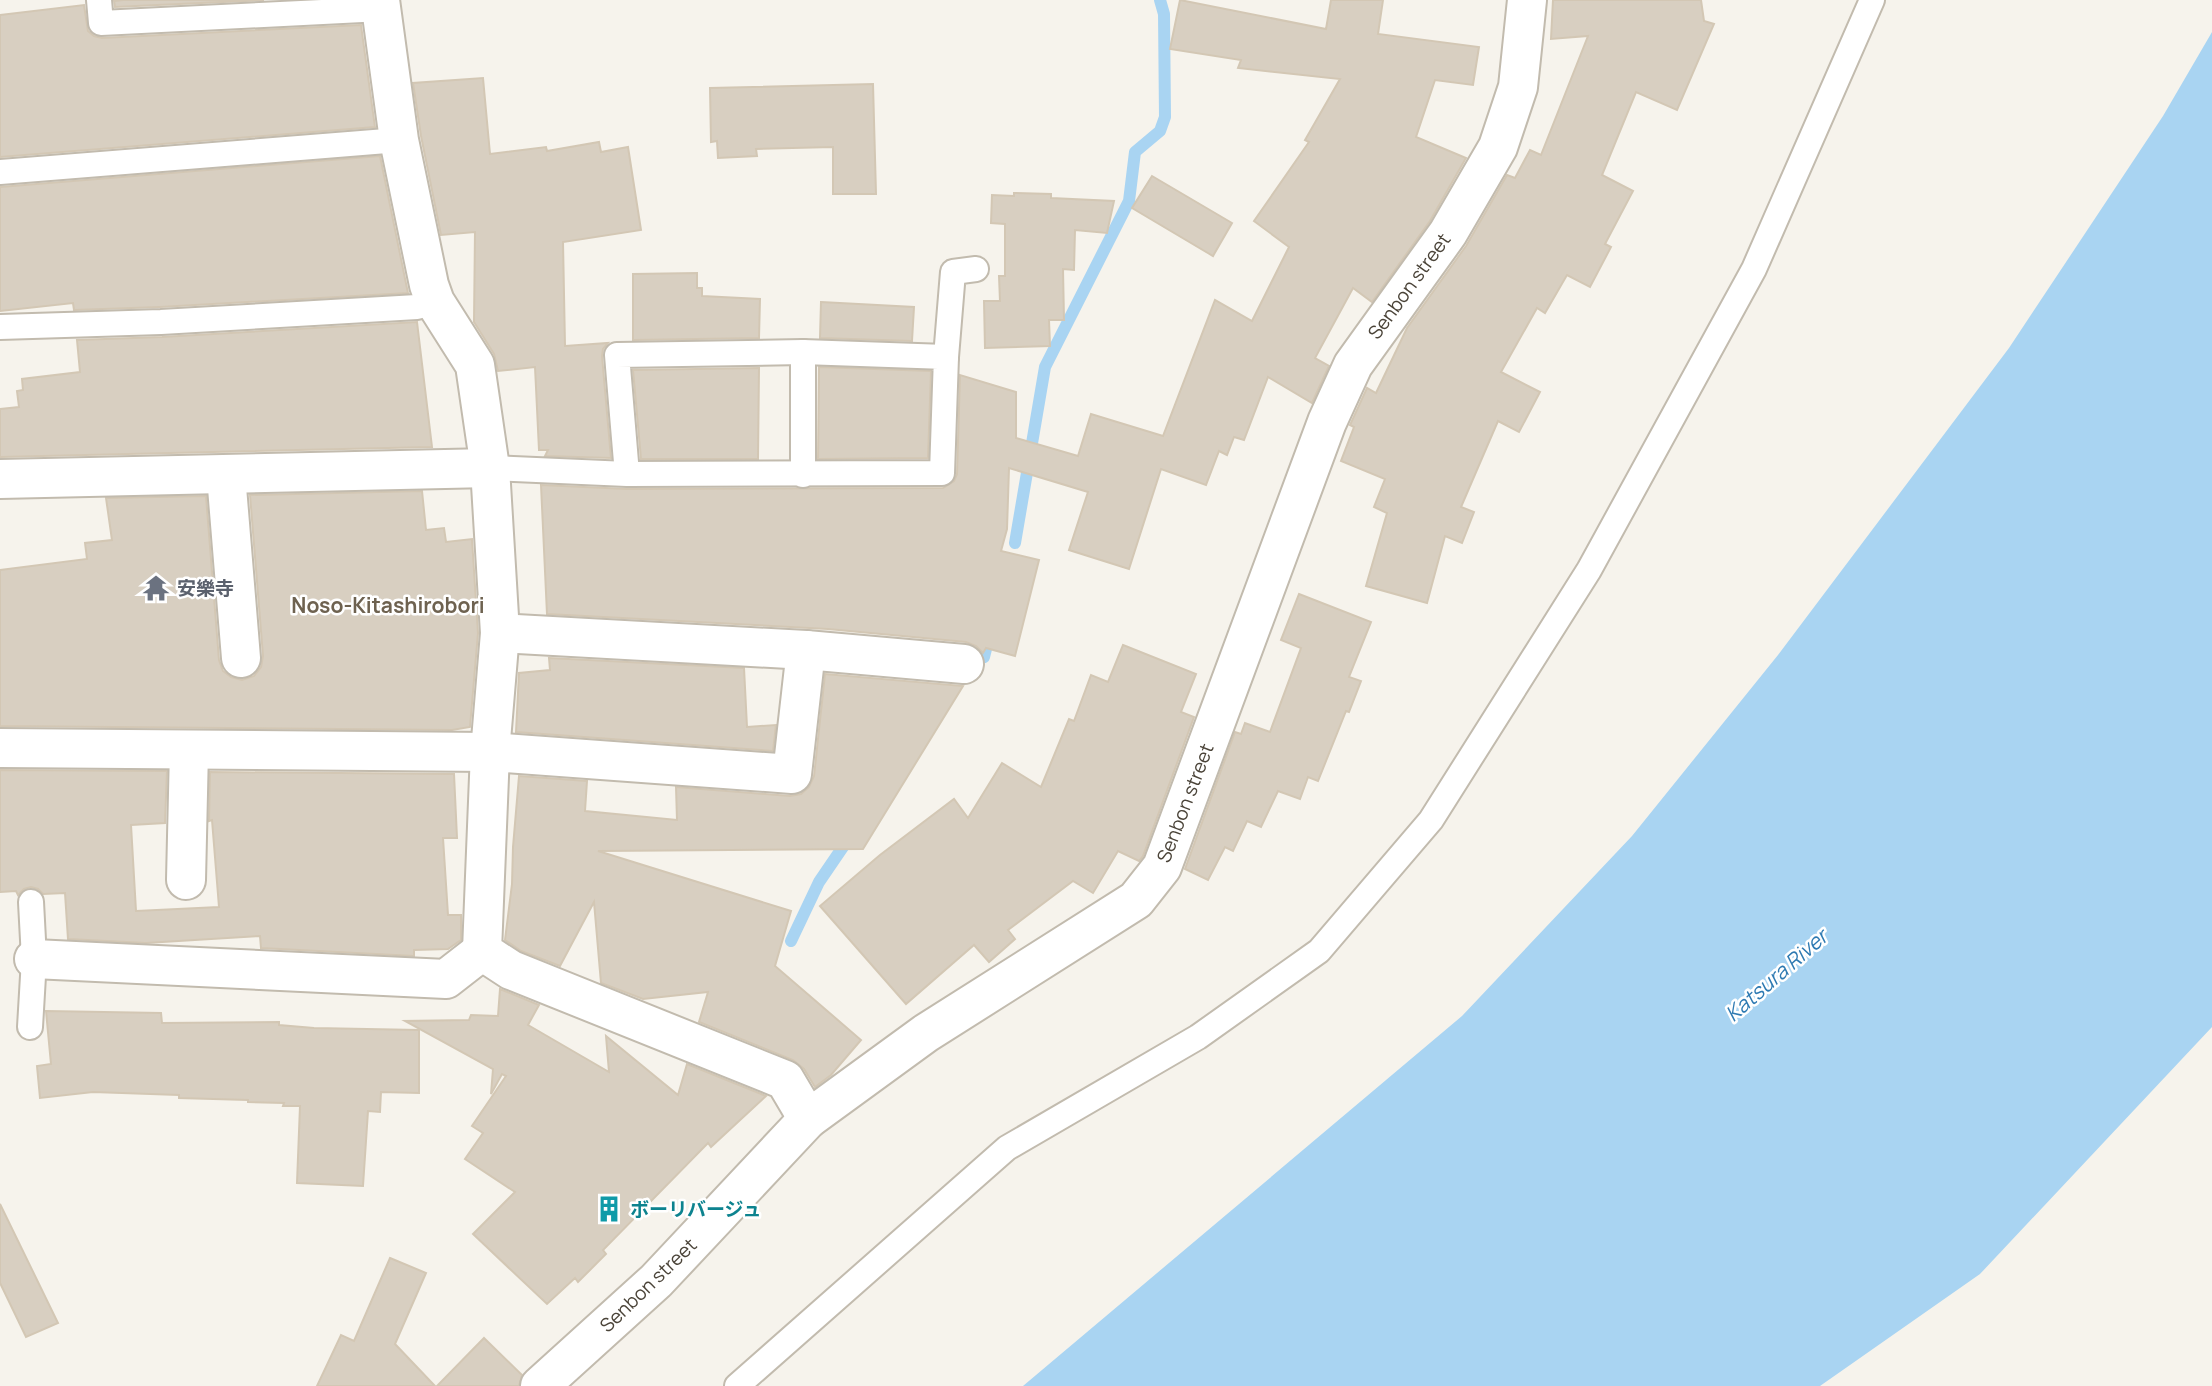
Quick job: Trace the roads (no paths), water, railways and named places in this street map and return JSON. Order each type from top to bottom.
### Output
[{"type":"street","name":"Senbon street","points":[[540,1386],[656,1281],[807,1119],[926,1033],[1136,900],[1162,867],[1327,422],[1353,365],[1448,233],[1499,147],[1518,88],[1527,0]]},
{"type":"street","points":[[34,959],[446,979],[482,951],[490,752],[499,633],[490,468],[475,365],[435,302],[429,285],[399,140],[381,5]]},
{"type":"street","points":[[0,479],[490,468]]},
{"type":"street","points":[[226,475],[242,658]]},
{"type":"street","points":[[499,633],[806,650],[964,664]]},
{"type":"street","points":[[0,748],[490,752],[792,774],[806,650]]},
{"type":"street","points":[[186,880],[189,750]]},
{"type":"street","points":[[482,951],[511,970],[785,1080],[807,1119]]},
{"type":"lane","points":[[99,0],[101,23],[381,5]]},
{"type":"lane","points":[[737,1386],[1007,1148],[1198,1037],[1320,951],[1431,820],[1589,569],[1754,269],[1872,0]]},
{"type":"lane","points":[[0,172],[399,140]]},
{"type":"lane","points":[[490,468],[626,474],[942,473],[946,357],[953,271],[976,269]]},
{"type":"lane","points":[[0,327],[161,322],[417,307],[435,302]]},
{"type":"lane","points":[[626,474],[617,355],[803,352],[946,357]]},
{"type":"lane","points":[[803,352],[803,475]]},
{"type":"lane","points":[[30,902],[34,959],[30,1027]]},
{"type":"water","name":"Katsura River","points":[[2212,32],[2212,1027],[1980,1274],[1820,1386],[1023,1386],[1462,1016],[1632,836],[1778,655],[2009,348],[2163,116]]},
{"type":"waterway","points":[[1015,543],[1045,367],[1129,201],[1135,152],[1160,131],[1165,117],[1164,14],[1160,0]]},
{"type":"waterway","points":[[984,657],[990,633]]},
{"type":"waterway","points":[[791,941],[819,882],[849,838]]},
{"type":"place","name":"安樂寺","points":[[156,588]]},
{"type":"place","name":"ボーリバージュ","points":[[609,1209]]},
{"type":"district","name":"Noso-Kitashirobori","points":[[388,605]]}]
